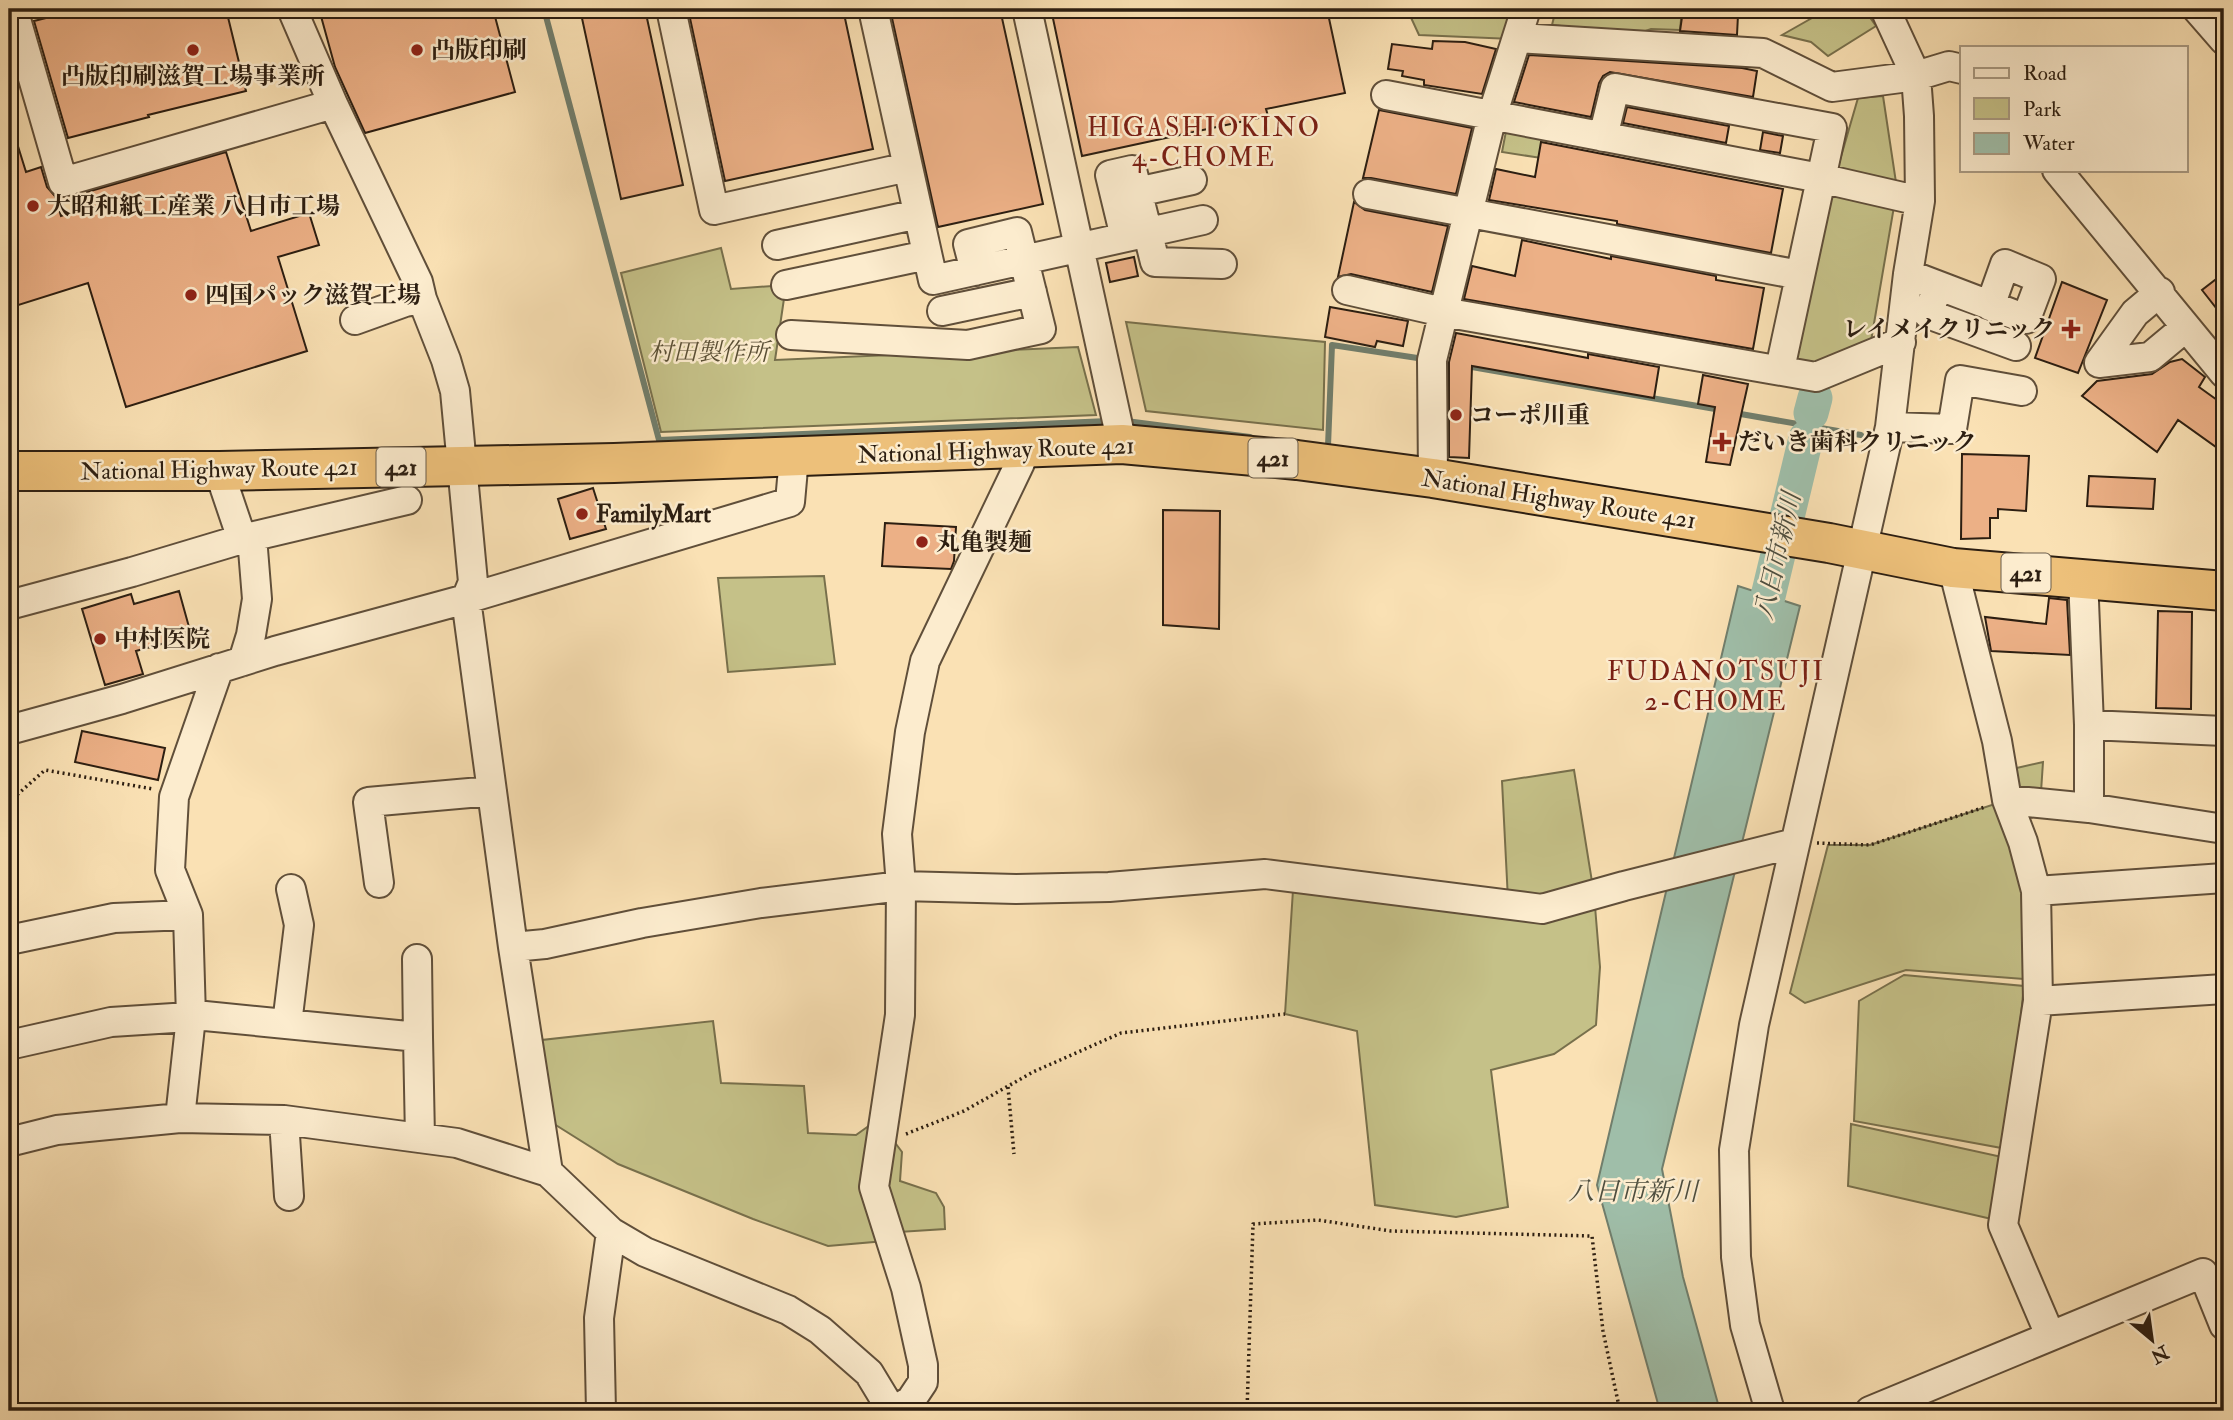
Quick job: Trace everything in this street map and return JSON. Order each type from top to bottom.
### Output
[{"type":"highway","name":"National Highway Route 421","points":[[9,471],[219,471],[794,457],[1010,449],[1085,443],[1122,444],[1297,460],[1433,478],[1846,546],[1953,568],[2083,577],[2224,592]]},
{"type":"street","points":[[13,9],[63,183],[333,104]]},
{"type":"street","points":[[292,9],[333,104],[418,282],[455,391],[473,582],[466,599],[513,947],[548,1172]]},
{"type":"street","points":[[671,9],[714,210],[908,167]]},
{"type":"street","points":[[873,9],[933,280],[1203,220]]},
{"type":"street","points":[[1027,9],[1122,444]]},
{"type":"street","points":[[1433,478],[1432,360],[1492,116],[1526,9]]},
{"type":"street","points":[[1770,1411],[1745,1325],[1736,1257],[1734,1150],[1754,1025],[1795,843],[1846,546],[1890,426],[1908,274],[1920,201],[1916,76],[1885,9]]},
{"type":"street","points":[[2197,9],[2224,40]]},
{"type":"street","points":[[1518,38],[1763,53],[1832,87],[1916,76],[1949,66],[1960,69]]},
{"type":"street","points":[[1603,137],[1615,88],[1832,128],[1780,369]]},
{"type":"street","points":[[1386,95],[1820,178],[1920,201]]},
{"type":"street","points":[[1192,180],[1137,192],[1132,170],[1110,175],[1137,234],[1155,262],[1222,264]]},
{"type":"street","points":[[2059,172],[2224,373]]},
{"type":"street","points":[[1368,194],[1800,275]]},
{"type":"street","points":[[777,245],[918,214]]},
{"type":"street","points":[[786,285],[927,254]]},
{"type":"street","points":[[791,335],[968,345],[1041,329],[1024,259]]},
{"type":"street","points":[[1908,274],[1990,306]]},
{"type":"street","points":[[1938,287],[1928,314],[2016,346]]},
{"type":"street","points":[[1346,290],[1443,312],[1816,377],[1901,342]]},
{"type":"street","points":[[942,311],[1032,292]]},
{"type":"street","points":[[2160,292],[2134,313],[2099,363],[2150,357],[2186,327]]},
{"type":"street","points":[[355,320],[405,302],[422,299]]},
{"type":"street","points":[[1890,426],[1952,429],[1960,380],[2022,391]]},
{"type":"street","points":[[9,1142],[57,1130],[180,1118],[284,1120],[457,1143],[548,1172],[611,1232],[645,1252],[788,1310],[820,1330],[869,1373],[894,1411],[911,1400],[923,1382],[923,1365],[906,1287],[874,1187],[900,1015],[901,886],[897,834],[909,732],[925,661],[1020,463],[1010,449]]},
{"type":"street","points":[[9,730],[466,599],[790,502],[794,457]]},
{"type":"street","points":[[180,1118],[191,1017],[188,915],[170,870],[176,793],[231,665],[251,635],[257,599],[247,538],[219,471]]},
{"type":"street","points":[[9,605],[247,538],[407,500]]},
{"type":"street","points":[[1953,568],[1997,741],[2007,800],[2023,842],[2036,891],[2038,1001],[2003,1225],[2050,1335]]},
{"type":"street","points":[[2083,577],[2089,725],[2089,808]]},
{"type":"street","points":[[2089,725],[2224,731]]},
{"type":"street","points":[[379,883],[368,802],[492,791]]},
{"type":"street","points":[[2007,800],[2089,808],[2224,829]]},
{"type":"street","points":[[513,947],[545,944],[642,922],[901,886],[1016,889],[1109,887],[1265,874],[1542,909],[1795,843]]},
{"type":"street","points":[[2036,891],[2224,878]]},
{"type":"street","points":[[287,1024],[299,925],[291,889]]},
{"type":"street","points":[[9,940],[114,918],[188,915]]},
{"type":"street","points":[[417,959],[420,1138]]},
{"type":"street","points":[[2038,1001],[2224,989]]},
{"type":"street","points":[[9,1045],[111,1022],[205,1016],[418,1037]]},
{"type":"street","points":[[284,1120],[289,1196]]},
{"type":"street","points":[[601,1411],[599,1318],[611,1232]]},
{"type":"street","points":[[1870,1411],[2203,1273],[2224,1325]]},
{"type":"path","points":[[9,802],[45,770],[176,793]]},
{"type":"path","points":[[1795,843],[1870,845],[2007,800]]},
{"type":"path","points":[[880,1149],[915,1129],[964,1111],[1033,1072],[1121,1033],[1284,1014]]},
{"type":"path","points":[[1008,1087],[1014,1154]]},
{"type":"path","points":[[1248,1411],[1253,1224],[1318,1220],[1391,1231],[1592,1236],[1602,1331],[1620,1411]]},
{"type":"green space","points":[[1407,9],[1521,9],[1512,39],[1419,35]]},
{"type":"green space","points":[[1556,9],[1682,9],[1680,30],[1651,29],[1637,34],[1552,25]]},
{"type":"green space","points":[[1828,9],[1864,9],[1876,26],[1828,56],[1811,42],[1782,35]]},
{"type":"green space","points":[[1883,96],[1897,189],[1871,341],[1816,367],[1793,359],[1829,198],[1858,98]]},
{"type":"green space","points":[[1507,126],[1549,131],[1541,158],[1502,152]]},
{"type":"green space","name":"村田製作所","points":[[721,248],[731,289],[786,285],[775,360],[1078,347],[1096,415],[661,432],[621,273]]},
{"type":"green space","points":[[1126,322],[1325,342],[1323,430],[1146,411]]},
{"type":"green space","points":[[824,576],[835,664],[728,672],[718,578]]},
{"type":"green space","points":[[2043,762],[2041,792],[2016,790],[2008,770]]},
{"type":"green space","points":[[1574,770],[1594,894],[1600,967],[1596,1025],[1554,1054],[1491,1070],[1508,1207],[1456,1217],[1375,1205],[1357,1031],[1285,1014],[1293,890],[1508,900],[1502,781]]},
{"type":"green space","points":[[2007,800],[2037,980],[1906,970],[1805,1003],[1790,993],[1828,845],[1870,845]]},
{"type":"green space","points":[[1904,975],[2024,986],[2007,1149],[1854,1121],[1859,1001]]},
{"type":"green space","points":[[713,1021],[721,1083],[804,1086],[808,1133],[856,1135],[877,1120],[885,1241],[828,1246],[753,1219],[618,1164],[543,1117],[533,1041]]},
{"type":"green space","points":[[1851,1124],[2002,1157],[1996,1220],[1848,1186]]},
{"type":"green space","points":[[884,1128],[902,1152],[900,1181],[936,1193],[944,1207],[945,1229],[899,1232],[887,1204]]},
{"type":"water","name":"八日市新川","points":[[1738,586],[1800,606],[1662,1169],[1683,1277],[1720,1411],[1660,1411],[1597,1185]]},
{"type":"building","points":[[52,9],[226,9],[246,91],[68,138],[34,21],[54,16]]},
{"type":"building","name":"凸版印刷","points":[[319,9],[493,9],[515,92],[365,133],[335,67]]},
{"type":"building","points":[[580,9],[645,9],[683,185],[621,199]]},
{"type":"building","points":[[688,9],[843,9],[873,149],[725,181]]},
{"type":"building","points":[[890,9],[1000,9],[1043,204],[938,227]]},
{"type":"building","points":[[1051,9],[1327,9],[1345,93],[1266,109],[1268,116],[1082,156]]},
{"type":"building","points":[[1683,10],[1738,15],[1737,35],[1680,31]]},
{"type":"building","points":[[1433,41],[1465,42],[1496,49],[1482,94],[1424,85],[1424,80],[1402,76],[1403,71],[1388,69],[1392,44],[1432,49]]},
{"type":"building","points":[[1529,55],[1757,71],[1753,97],[1610,72],[1603,76],[1599,83],[1591,117],[1514,102]]},
{"type":"building","points":[[1627,107],[1729,126],[1726,143],[1623,123]]},
{"type":"building","points":[[1379,110],[1472,128],[1456,194],[1363,178]]},
{"type":"building","name":"四国パック滋賀工場","points":[[9,127],[12,127],[26,172],[41,167],[61,216],[91,206],[87,192],[226,152],[251,231],[309,213],[319,245],[278,257],[307,351],[126,407],[88,283],[9,308]]},
{"type":"building","points":[[1763,132],[1783,136],[1780,153],[1760,150]]},
{"type":"building","points":[[1541,142],[1783,189],[1771,253],[1617,224],[1617,221],[1489,200],[1496,169],[1535,177]]},
{"type":"building","points":[[1354,202],[1365,210],[1448,226],[1432,292],[1351,274],[1338,277]]},
{"type":"building","points":[[1522,240],[1611,259],[1611,256],[1716,276],[1716,280],[1764,288],[1753,349],[1464,299],[1472,266],[1515,276]]},
{"type":"building","points":[[1134,257],[1138,276],[1110,282],[1106,263]]},
{"type":"building","points":[[2224,273],[2224,318],[2202,290]]},
{"type":"building","name":"レイメイクリニック","points":[[2062,282],[2107,300],[2078,373],[2035,358]]},
{"type":"building","points":[[1330,307],[1408,321],[1403,346],[1377,341],[1375,347],[1325,337]]},
{"type":"building","points":[[1456,333],[1588,358],[1588,354],[1659,367],[1654,398],[1472,366],[1469,458],[1449,457],[1449,362]]},
{"type":"building","points":[[2182,359],[2205,377],[2199,387],[2224,405],[2224,435],[2216,447],[2178,420],[2157,452],[2082,396],[2097,381],[2152,374],[2170,362]]},
{"type":"building","points":[[1703,375],[1748,384],[1730,465],[1706,462],[1715,407],[1698,404]]},
{"type":"building","points":[[1962,454],[2029,456],[2026,511],[1998,509],[1998,518],[1990,518],[1990,538],[1961,539]]},
{"type":"building","points":[[2089,476],[2155,479],[2153,509],[2087,506]]},
{"type":"building","name":"FamilyMart","points":[[593,488],[606,529],[570,539],[558,499]]},
{"type":"building","points":[[1163,510],[1220,511],[1219,629],[1163,625]]},
{"type":"building","points":[[885,523],[956,527],[951,569],[882,566]]},
{"type":"building","points":[[179,591],[189,627],[185,628],[187,637],[136,651],[143,674],[105,685],[82,609],[131,594],[134,604]]},
{"type":"building","points":[[2049,598],[2067,600],[2070,655],[1991,651],[1985,617],[2046,624]]},
{"type":"building","points":[[2158,611],[2192,612],[2191,709],[2156,708]]},
{"type":"building","points":[[82,731],[165,748],[158,780],[75,762]]},
{"type":"waterway","points":[[544,9],[659,440],[1108,421]]},
{"type":"waterway","points":[[1324,446],[1328,446],[1332,345],[1424,359]]},
{"type":"waterway","points":[[1466,366],[1721,410]]},
{"type":"waterway","name":"八日市新川","points":[[1811,413],[1815,398]]},
{"type":"waterway","points":[[1735,413],[1861,435]]},
{"type":"waterway","points":[[1126,421],[1250,437]]},
{"type":"waterway","name":"八日市新川","points":[[1757,642],[1806,438]]},
{"type":"place","name":"凸版印刷滋賀工場事業所","points":[[193,50]]},
{"type":"place","name":"凸版印刷","points":[[417,50]]},
{"type":"place","name":"大昭和紙工産業 八日市工場","points":[[33,206]]},
{"type":"place","name":"四国パック滋賀工場","points":[[191,295]]},
{"type":"place","name":"レイメイクリニック","points":[[2071,329]]},
{"type":"place","name":"コーポ川重","points":[[1456,415]]},
{"type":"place","name":"だいき歯科クリニック","points":[[1722,442]]},
{"type":"place","name":"FamilyMart","points":[[582,514]]},
{"type":"place","name":"丸亀製麺","points":[[922,542]]},
{"type":"place","name":"中村医院","points":[[100,639]]},
{"type":"district","name":"HIGASHIOKINO 4-CHOME","points":[[1204,142]]},
{"type":"district","name":"FUDANOTSUJI 2-CHOME","points":[[1716,686]]}]
